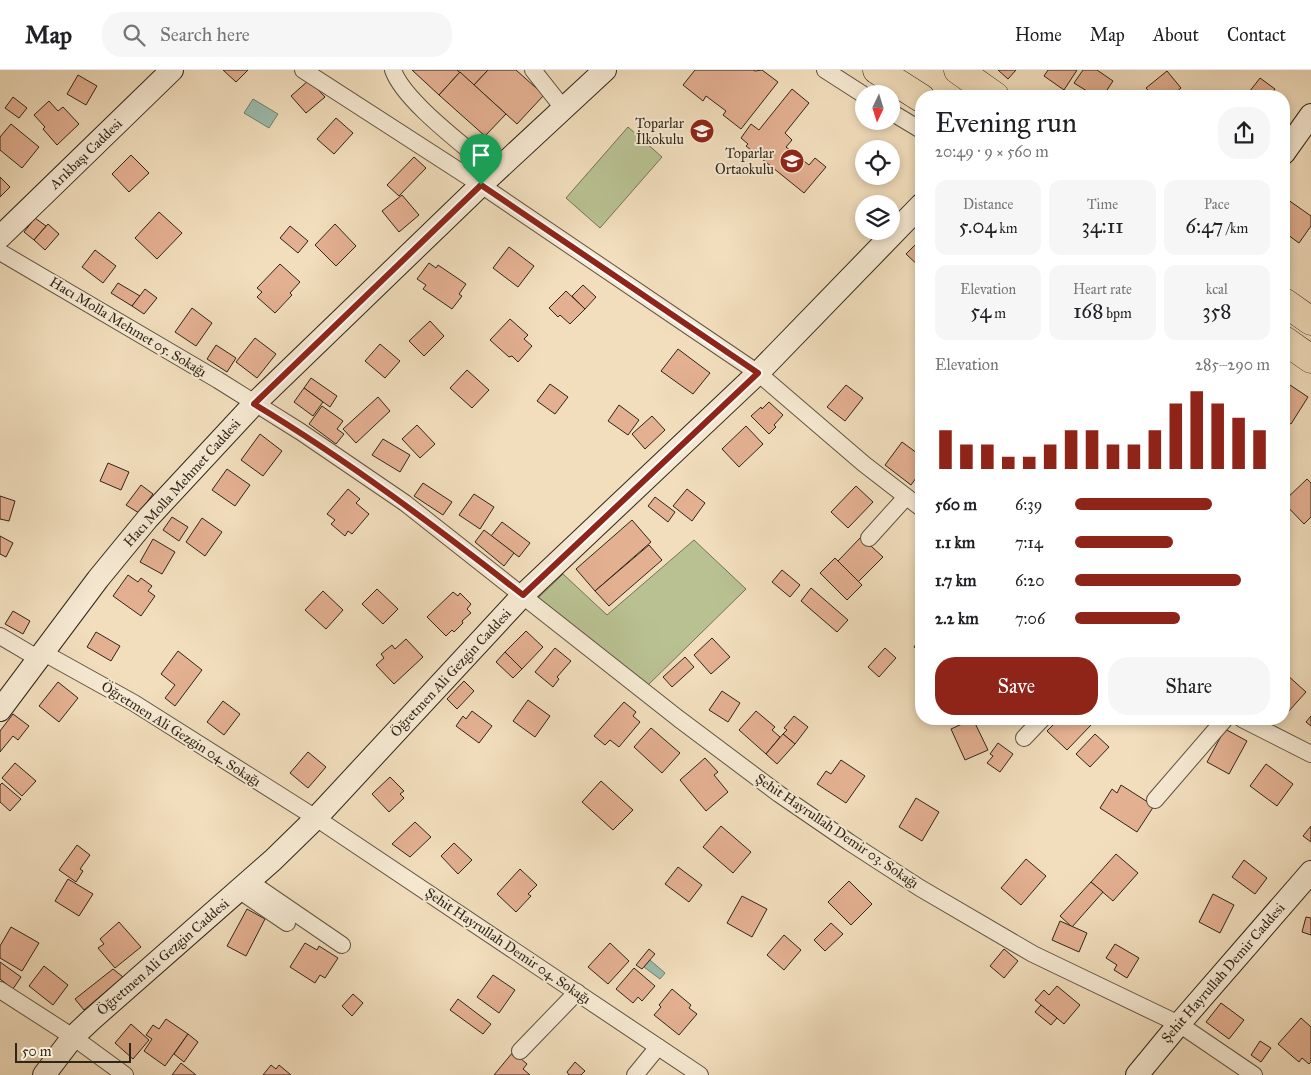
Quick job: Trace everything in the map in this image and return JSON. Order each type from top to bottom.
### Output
[{"type":"highway","points":[[877,70],[915,94]]},
{"type":"highway","points":[[958,70],[986,90]]},
{"type":"highway","points":[[1290,306],[1311,321]]},
{"type":"highway","points":[[1290,344],[1311,359]]},
{"type":"street","name":"Arıkbaşı Caddesi","points":[[0,237],[172,70]]},
{"type":"street","points":[[303,70],[488,178],[758,373],[864,464],[915,504]]},
{"type":"street","points":[[393,70],[398,81],[488,178]]},
{"type":"street","points":[[533,70],[563,108]]},
{"type":"street","name":"Hacı Molla Mehmet Caddesi","points":[[0,710],[98,579],[148,518],[254,404],[488,178],[604,70]]},
{"type":"street","points":[[824,70],[855,90]]},
{"type":"street","points":[[1290,145],[1311,115]]},
{"type":"street","points":[[900,117],[915,126]]},
{"type":"street","name":"Öğretmen Ali Gezgin Caddesi","points":[[44,1075],[73,1037],[110,1002],[245,886],[316,818],[523,595],[758,373],[915,211]]},
{"type":"street","name":"Hacı Molla Mehmet 05. Sokağı","points":[[0,252],[139,332],[301,432],[404,503],[523,595]]},
{"type":"street","points":[[868,538],[906,497]]},
{"type":"street","name":"Şehit Hayrullah Demir 03. Sokağı","points":[[523,595],[679,720],[779,794],[849,842],[920,888],[1033,954],[1179,1024],[1254,1075]]},
{"type":"street","name":"Öğretmen Ali Gezgin 04. Sokağı","points":[[0,636],[134,702],[316,818]]},
{"type":"street","points":[[1024,738],[1036,725]]},
{"type":"street","points":[[1155,800],[1220,725]]},
{"type":"street","points":[[1254,725],[1311,754]]},
{"type":"street","name":"Şehit Hayrullah Demir 04. Sokağı","points":[[316,818],[700,1075]]},
{"type":"street","name":"Şehit Hayrullah Demir Caddesi","points":[[1137,1075],[1311,872]]},
{"type":"street","points":[[245,886],[287,923]]},
{"type":"street","points":[[245,886],[342,945]]},
{"type":"street","points":[[0,990],[73,1037],[125,1075]]},
{"type":"street","points":[[520,1051],[577,992]]},
{"type":"street","points":[[635,1075],[658,1046]]},
{"type":"green space","points":[[628,127],[662,157],[600,228],[566,198]]},
{"type":"green space","points":[[694,540],[746,589],[647,686],[537,599],[563,574],[607,615]]},
{"type":"shaded area","points":[[253,99],[278,114],[269,128],[244,113]]},
{"type":"shaded area","points":[[650,960],[665,973],[660,979],[644,967]]},
{"type":"building","points":[[223,70],[248,70],[236,82]]},
{"type":"building","points":[[412,70],[457,70],[460,72],[439,95]]},
{"type":"building","points":[[457,70],[488,70],[474,85]]},
{"type":"building","points":[[488,70],[516,70],[544,95],[517,124],[474,85]]},
{"type":"building","points":[[695,70],[762,70],[778,82],[741,129],[723,115],[726,111],[706,96],[703,101],[683,85]]},
{"type":"building","points":[[998,70],[1016,70],[1008,79]]},
{"type":"building","points":[[1048,70],[1077,70],[1064,90],[1044,76]]},
{"type":"building","points":[[1083,70],[1097,70],[1113,81],[1107,90],[1085,90],[1074,83]]},
{"type":"building","points":[[1167,71],[1181,88],[1178,90],[1148,90],[1146,88]]},
{"type":"building","points":[[460,72],[506,114],[485,136],[439,95]]},
{"type":"building","points":[[78,75],[97,86],[86,105],[67,94]]},
{"type":"building","points":[[1260,78],[1275,89],[1274,90],[1251,90]]},
{"type":"building","points":[[309,80],[325,97],[306,113],[291,96]]},
{"type":"building","points":[[792,89],[809,103],[785,133],[792,140],[786,147],[809,165],[815,158],[826,167],[804,193],[746,146],[748,144],[741,138],[751,124],[759,130]]},
{"type":"building","points":[[13,97],[27,108],[19,118],[5,108]]},
{"type":"building","points":[[49,101],[58,111],[63,107],[79,124],[57,145],[34,115]]},
{"type":"building","points":[[336,118],[353,133],[334,154],[317,139]]},
{"type":"building","points":[[11,124],[39,147],[22,168],[0,150],[0,137]]},
{"type":"building","points":[[131,155],[149,173],[129,192],[112,174]]},
{"type":"building","points":[[414,157],[426,168],[399,196],[387,185]]},
{"type":"building","points":[[0,177],[10,187],[0,197]]},
{"type":"building","points":[[402,195],[419,215],[399,232],[382,211]]},
{"type":"building","points":[[1290,201],[1311,216],[1311,226],[1299,243],[1290,236]]},
{"type":"building","points":[[159,212],[182,233],[157,259],[135,238]]},
{"type":"building","points":[[35,218],[46,226],[34,240],[24,232]]},
{"type":"building","points":[[48,224],[59,234],[45,250],[34,240]]},
{"type":"building","points":[[335,224],[356,246],[336,266],[315,245]]},
{"type":"building","points":[[290,226],[308,241],[298,253],[280,238]]},
{"type":"building","points":[[915,245],[915,262],[906,254]]},
{"type":"building","points":[[509,247],[534,266],[518,287],[493,268]]},
{"type":"building","points":[[95,250],[116,266],[103,283],[82,267]]},
{"type":"building","points":[[429,263],[436,268],[438,265],[466,284],[459,294],[462,296],[452,309],[423,289],[426,285],[417,279]]},
{"type":"building","points":[[280,264],[300,282],[290,293],[292,295],[275,313],[257,297],[262,292],[257,288]]},
{"type":"building","points":[[118,283],[140,296],[132,306],[111,293]]},
{"type":"building","points":[[583,285],[596,297],[585,309],[572,296]]},
{"type":"building","points":[[145,289],[157,298],[144,314],[132,306]]},
{"type":"building","points":[[566,291],[585,309],[570,324],[560,315],[558,317],[549,308]]},
{"type":"building","points":[[192,308],[212,323],[196,346],[175,332]]},
{"type":"building","points":[[510,319],[528,335],[524,339],[532,346],[518,362],[512,356],[509,357],[490,340]]},
{"type":"building","points":[[430,321],[444,336],[424,356],[409,341]]},
{"type":"building","points":[[255,338],[276,354],[257,378],[236,362]]},
{"type":"building","points":[[380,344],[400,361],[385,378],[365,361]]},
{"type":"building","points":[[216,345],[236,358],[227,372],[207,359]]},
{"type":"building","points":[[678,349],[710,373],[693,394],[661,371]]},
{"type":"building","points":[[467,370],[489,390],[472,408],[450,388]]},
{"type":"building","points":[[311,378],[337,396],[330,407],[304,388]]},
{"type":"building","points":[[550,384],[568,397],[555,414],[537,401]]},
{"type":"building","points":[[846,385],[863,398],[845,421],[827,407]]},
{"type":"building","points":[[1290,385],[1308,397],[1290,423]]},
{"type":"building","points":[[304,388],[323,402],[313,416],[294,402]]},
{"type":"building","points":[[378,397],[390,411],[356,443],[343,429]]},
{"type":"building","points":[[769,402],[783,415],[769,434],[751,416]]},
{"type":"building","points":[[619,405],[639,420],[628,435],[608,421]]},
{"type":"building","points":[[322,406],[343,421],[337,429],[344,434],[336,444],[309,424]]},
{"type":"building","points":[[652,416],[665,430],[645,449],[632,434]]},
{"type":"building","points":[[417,425],[435,444],[420,458],[402,439]]},
{"type":"building","points":[[746,426],[763,444],[739,467],[722,449]]},
{"type":"building","points":[[260,434],[282,451],[263,476],[241,460]]},
{"type":"building","points":[[383,439],[410,455],[400,472],[372,455]]},
{"type":"building","points":[[902,442],[915,452],[915,479],[911,485],[885,465]]},
{"type":"building","points":[[108,463],[129,472],[121,490],[100,481]]},
{"type":"building","points":[[227,469],[250,485],[235,506],[212,490]]},
{"type":"building","points":[[1307,479],[1311,483],[1311,517],[1304,524],[1290,509],[1290,495]]},
{"type":"building","points":[[423,483],[452,502],[443,515],[414,496]]},
{"type":"building","points":[[141,485],[153,494],[139,513],[126,505]]},
{"type":"building","points":[[856,486],[873,502],[848,528],[831,512]]},
{"type":"building","points":[[348,489],[360,499],[356,503],[369,514],[352,534],[348,531],[345,536],[331,524],[335,520],[327,514]]},
{"type":"building","points":[[687,489],[705,503],[692,521],[673,506]]},
{"type":"building","points":[[474,494],[494,507],[480,529],[459,515]]},
{"type":"building","points":[[0,496],[15,501],[9,521],[0,519]]},
{"type":"building","points":[[655,497],[675,512],[668,522],[648,506]]},
{"type":"building","points":[[172,517],[188,527],[179,541],[163,530]]},
{"type":"building","points":[[202,518],[222,532],[205,556],[186,542]]},
{"type":"building","points":[[632,520],[651,542],[595,591],[576,569]]},
{"type":"building","points":[[502,522],[530,543],[519,557],[491,536]]},
{"type":"building","points":[[484,530],[514,553],[504,566],[475,542]]},
{"type":"building","points":[[0,536],[13,543],[6,557],[0,554]]},
{"type":"building","points":[[861,537],[883,557],[858,582],[838,561]]},
{"type":"building","points":[[153,539],[175,552],[162,574],[140,562]]},
{"type":"building","points":[[649,545],[662,560],[609,606],[595,591]]},
{"type":"building","points":[[835,558],[862,585],[847,600],[820,573]]},
{"type":"building","points":[[782,570],[800,585],[790,597],[772,582]]},
{"type":"building","points":[[128,575],[138,582],[141,578],[152,586],[148,591],[155,596],[141,616],[113,596]]},
{"type":"building","points":[[811,588],[848,620],[837,632],[801,601]]},
{"type":"building","points":[[377,589],[398,609],[383,624],[362,604]]},
{"type":"building","points":[[323,591],[343,610],[326,629],[305,610]]},
{"type":"building","points":[[453,592],[458,596],[460,593],[471,604],[467,609],[471,613],[454,632],[452,630],[446,636],[427,617]]},
{"type":"building","points":[[13,611],[30,621],[23,634],[5,624]]},
{"type":"building","points":[[526,631],[543,647],[522,669],[505,652]]},
{"type":"building","points":[[96,632],[120,646],[111,661],[87,647]]},
{"type":"building","points":[[712,638],[730,657],[711,674],[694,655]]},
{"type":"building","points":[[406,639],[423,657],[394,684],[376,665],[384,658],[381,654],[392,645],[395,649]]},
{"type":"building","points":[[555,648],[571,661],[557,677],[559,679],[553,687],[535,672]]},
{"type":"building","points":[[885,648],[896,658],[879,677],[868,667]]},
{"type":"building","points":[[178,651],[202,670],[175,706],[165,698],[175,685],[161,674]]},
{"type":"building","points":[[505,652],[522,669],[513,678],[496,662]]},
{"type":"building","points":[[685,657],[694,667],[672,687],[663,677]]},
{"type":"building","points":[[1290,678],[1306,692],[1290,710]]},
{"type":"building","points":[[464,681],[474,691],[457,709],[447,699]]},
{"type":"building","points":[[58,682],[78,698],[59,722],[39,706]]},
{"type":"building","points":[[722,691],[740,703],[728,722],[709,710]]},
{"type":"building","points":[[528,700],[550,716],[535,737],[513,721]]},
{"type":"building","points":[[223,701],[240,714],[224,735],[207,722]]},
{"type":"building","points":[[624,702],[636,712],[633,716],[640,722],[619,747],[610,740],[605,745],[594,736]]},
{"type":"building","points":[[472,711],[492,726],[479,743],[456,726],[463,716],[466,719]]},
{"type":"building","points":[[756,711],[775,727],[772,730],[780,737],[766,754],[739,730]]},
{"type":"building","points":[[13,714],[29,726],[18,740],[13,736],[0,752],[0,731]]},
{"type":"building","points":[[794,716],[808,727],[795,744],[783,734],[787,730],[784,728]]},
{"type":"building","points":[[1311,716],[1311,726],[1306,722]]},
{"type":"building","points":[[960,725],[976,725],[988,750],[965,760],[951,729]]},
{"type":"building","points":[[1053,725],[1091,725],[1067,750],[1047,731]]},
{"type":"building","points":[[651,728],[680,753],[662,773],[634,747]]},
{"type":"building","points":[[1225,729],[1247,741],[1229,774],[1207,762]]},
{"type":"building","points":[[783,734],[795,744],[777,764],[766,754]]},
{"type":"building","points":[[1095,734],[1109,747],[1090,767],[1076,754]]},
{"type":"building","points":[[998,743],[1013,754],[1000,772],[987,763],[993,756],[990,754]]},
{"type":"building","points":[[308,752],[326,767],[308,788],[290,773]]},
{"type":"building","points":[[705,758],[718,772],[714,775],[728,792],[706,811],[680,780]]},
{"type":"building","points":[[841,760],[865,776],[846,803],[817,784],[826,771],[831,774]]},
{"type":"building","points":[[15,763],[36,781],[22,796],[2,778]]},
{"type":"building","points":[[1266,764],[1293,784],[1277,806],[1250,786]]},
{"type":"building","points":[[390,777],[404,791],[400,794],[404,798],[389,812],[372,794]]},
{"type":"building","points":[[601,781],[633,810],[613,830],[582,802]]},
{"type":"building","points":[[2,783],[21,799],[10,811],[0,802],[0,785]]},
{"type":"building","points":[[1121,785],[1154,806],[1137,832],[1100,808],[1112,789],[1117,793]]},
{"type":"building","points":[[916,798],[939,812],[922,841],[899,827]]},
{"type":"building","points":[[415,822],[431,837],[410,857],[392,844]]},
{"type":"building","points":[[721,826],[751,852],[733,873],[703,847]]},
{"type":"building","points":[[1311,826],[1311,842],[1303,836]]},
{"type":"building","points":[[454,843],[472,860],[458,874],[441,856]]},
{"type":"building","points":[[77,845],[90,855],[80,869],[83,871],[76,882],[59,870]]},
{"type":"building","points":[[1116,854],[1138,873],[1113,901],[1091,882]]},
{"type":"building","points":[[1026,859],[1046,876],[1021,905],[1001,888]]},
{"type":"building","points":[[1244,860],[1267,878],[1255,894],[1232,877]]},
{"type":"building","points":[[678,867],[702,885],[689,902],[665,884]]},
{"type":"building","points":[[520,869],[537,885],[528,894],[531,896],[516,912],[497,894]]},
{"type":"building","points":[[68,879],[93,894],[79,916],[55,901]]},
{"type":"building","points":[[849,881],[872,904],[851,925],[828,902]]},
{"type":"building","points":[[1091,882],[1103,892],[1072,927],[1060,916]]},
{"type":"building","points":[[1213,894],[1234,905],[1220,933],[1199,922]]},
{"type":"building","points":[[742,896],[767,909],[752,937],[727,923]]},
{"type":"building","points":[[247,909],[265,919],[246,956],[227,946]]},
{"type":"building","points":[[1306,917],[1311,918],[1311,935],[1302,932]]},
{"type":"building","points":[[1060,921],[1087,933],[1079,952],[1052,940]]},
{"type":"building","points":[[119,922],[141,947],[115,968],[98,948],[104,944],[100,939]]},
{"type":"building","points":[[831,923],[843,934],[825,951],[814,940]]},
{"type":"building","points":[[11,927],[39,943],[22,971],[0,958],[0,946]]},
{"type":"building","points":[[784,935],[801,950],[784,970],[767,955]]},
{"type":"building","points":[[305,943],[317,950],[319,946],[338,958],[325,978],[320,975],[315,983],[290,967]]},
{"type":"building","points":[[610,943],[629,961],[608,984],[588,967]]},
{"type":"building","points":[[1115,944],[1139,958],[1127,978],[1114,970],[1117,965],[1106,958]]},
{"type":"building","points":[[649,949],[655,954],[642,969],[636,965]]},
{"type":"building","points":[[1004,949],[1018,961],[1004,978],[990,966]]},
{"type":"building","points":[[0,962],[21,977],[13,989],[0,979]]},
{"type":"building","points":[[44,966],[68,985],[53,1005],[29,986]]},
{"type":"building","points":[[634,968],[655,986],[642,1001],[638,997],[633,1003],[616,989]]},
{"type":"building","points":[[113,969],[123,977],[84,1010],[75,999]]},
{"type":"building","points":[[493,975],[515,990],[499,1013],[477,997]]},
{"type":"building","points":[[1057,986],[1080,1005],[1064,1024],[1035,1000],[1044,990],[1049,995]]},
{"type":"building","points":[[672,989],[691,1005],[689,1008],[697,1014],[679,1035],[654,1015],[661,1007],[659,1005]]},
{"type":"building","points":[[353,994],[363,1003],[352,1016],[342,1006]]},
{"type":"building","points":[[458,999],[491,1024],[483,1034],[450,1010]]},
{"type":"building","points":[[1221,1003],[1244,1020],[1229,1039],[1206,1022]]},
{"type":"building","points":[[1041,1005],[1057,1018],[1051,1025],[1035,1012]]},
{"type":"building","points":[[1301,1018],[1311,1027],[1311,1062],[1309,1064],[1302,1058],[1299,1062],[1278,1044]]},
{"type":"building","points":[[166,1019],[188,1034],[165,1066],[144,1051],[152,1039],[146,1035],[153,1025],[159,1029]]},
{"type":"building","points":[[131,1024],[149,1040],[133,1059],[115,1043]]},
{"type":"building","points":[[188,1034],[198,1042],[184,1062],[174,1054]]},
{"type":"building","points":[[1260,1041],[1271,1048],[1261,1062],[1251,1055]]},
{"type":"building","points":[[513,1052],[527,1064],[523,1069],[530,1075],[494,1075]]},
{"type":"building","points":[[575,1062],[585,1071],[581,1075],[569,1075],[567,1072]]},
{"type":"building","points":[[181,1063],[196,1075],[172,1075]]},
{"type":"building","points":[[271,1065],[276,1069],[279,1065],[291,1075],[263,1075]]},
{"type":"place","name":"Toparlar İlkokulu","points":[[702,131]]},
{"type":"place","name":"Toparlar Ortaokulu","points":[[792,161]]},
{"type":"route","points":[[481,185],[758,373],[523,595],[444,532],[404,503],[301,432],[254,404],[481,185]]}]
